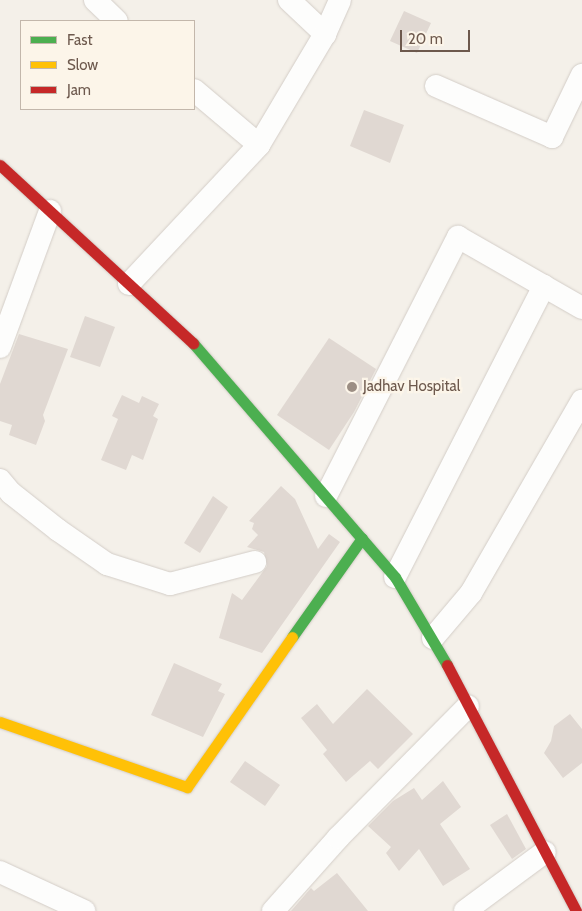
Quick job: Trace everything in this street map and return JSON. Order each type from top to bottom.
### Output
[{"type":"street","points":[[95,0],[116,20]]},
{"type":"street","points":[[289,0],[325,34]]},
{"type":"street","points":[[130,284],[259,145],[325,34],[340,0]]},
{"type":"street","points":[[436,86],[552,137],[582,75]]},
{"type":"street","points":[[195,91],[259,145]]},
{"type":"street","points":[[0,166],[196,346],[395,577],[433,638],[576,911]]},
{"type":"street","points":[[0,347],[50,211]]},
{"type":"street","points":[[326,496],[458,237],[582,308]]},
{"type":"street","points":[[395,577],[544,286]]},
{"type":"street","points":[[433,638],[471,593],[582,401]]},
{"type":"street","points":[[0,480],[11,493],[58,530],[107,564],[125,570],[170,584],[255,562]]},
{"type":"street","points":[[0,722],[188,787],[362,538]]},
{"type":"street","points":[[272,911],[338,838],[468,706]]},
{"type":"street","points":[[465,911],[545,852]]},
{"type":"street","points":[[0,872],[48,903],[84,911]]},
{"type":"building","points":[[404,11],[431,23],[417,53],[390,41]]},
{"type":"building","points":[[364,110],[404,125],[390,163],[350,146]]},
{"type":"building","points":[[85,316],[115,327],[100,367],[70,357]]},
{"type":"building","points":[[19,334],[68,349],[43,415],[45,421],[36,445],[9,435],[12,425],[0,421],[0,384]]},
{"type":"building","points":[[329,338],[376,369],[354,412],[329,450],[277,415]]},
{"type":"building","points":[[122,395],[139,403],[142,396],[159,404],[153,416],[158,419],[143,460],[132,455],[126,470],[101,460],[118,419],[112,416]]},
{"type":"building","points":[[281,486],[295,499],[318,549],[329,534],[340,542],[262,653],[219,638],[232,593],[242,600],[267,566],[264,552],[247,547],[258,535],[252,529],[254,523],[249,521]]},
{"type":"building","points":[[213,496],[228,507],[200,553],[184,543]]},
{"type":"building","points":[[174,663],[222,684],[218,691],[225,694],[203,737],[151,715]]},
{"type":"building","points":[[367,689],[413,734],[378,769],[370,761],[346,782],[323,754],[327,750],[301,718],[317,704],[333,724]]},
{"type":"building","points":[[570,714],[582,729],[582,763],[563,778],[544,753],[551,741],[554,726]]},
{"type":"building","points":[[245,761],[280,785],[265,806],[230,782]]},
{"type":"building","points":[[443,781],[461,807],[440,824],[470,869],[443,886],[419,849],[399,871],[386,853],[391,847],[368,826],[393,801],[414,788],[422,800]]},
{"type":"building","points":[[507,814],[526,849],[512,859],[490,825]]},
{"type":"building","points":[[337,873],[368,911],[291,911],[311,888],[314,891]]},
{"type":"traffic: fast","points":[[193,343],[395,577],[447,665]]},
{"type":"traffic: fast","points":[[292,637],[362,538]]},
{"type":"traffic: slow","points":[[0,722],[187,787],[292,637]]},
{"type":"traffic: jam","points":[[0,165],[193,343]]},
{"type":"traffic: jam","points":[[447,665],[576,911]]},
{"type":"place","name":"Jadhav Hospital","points":[[352,387]]}]
